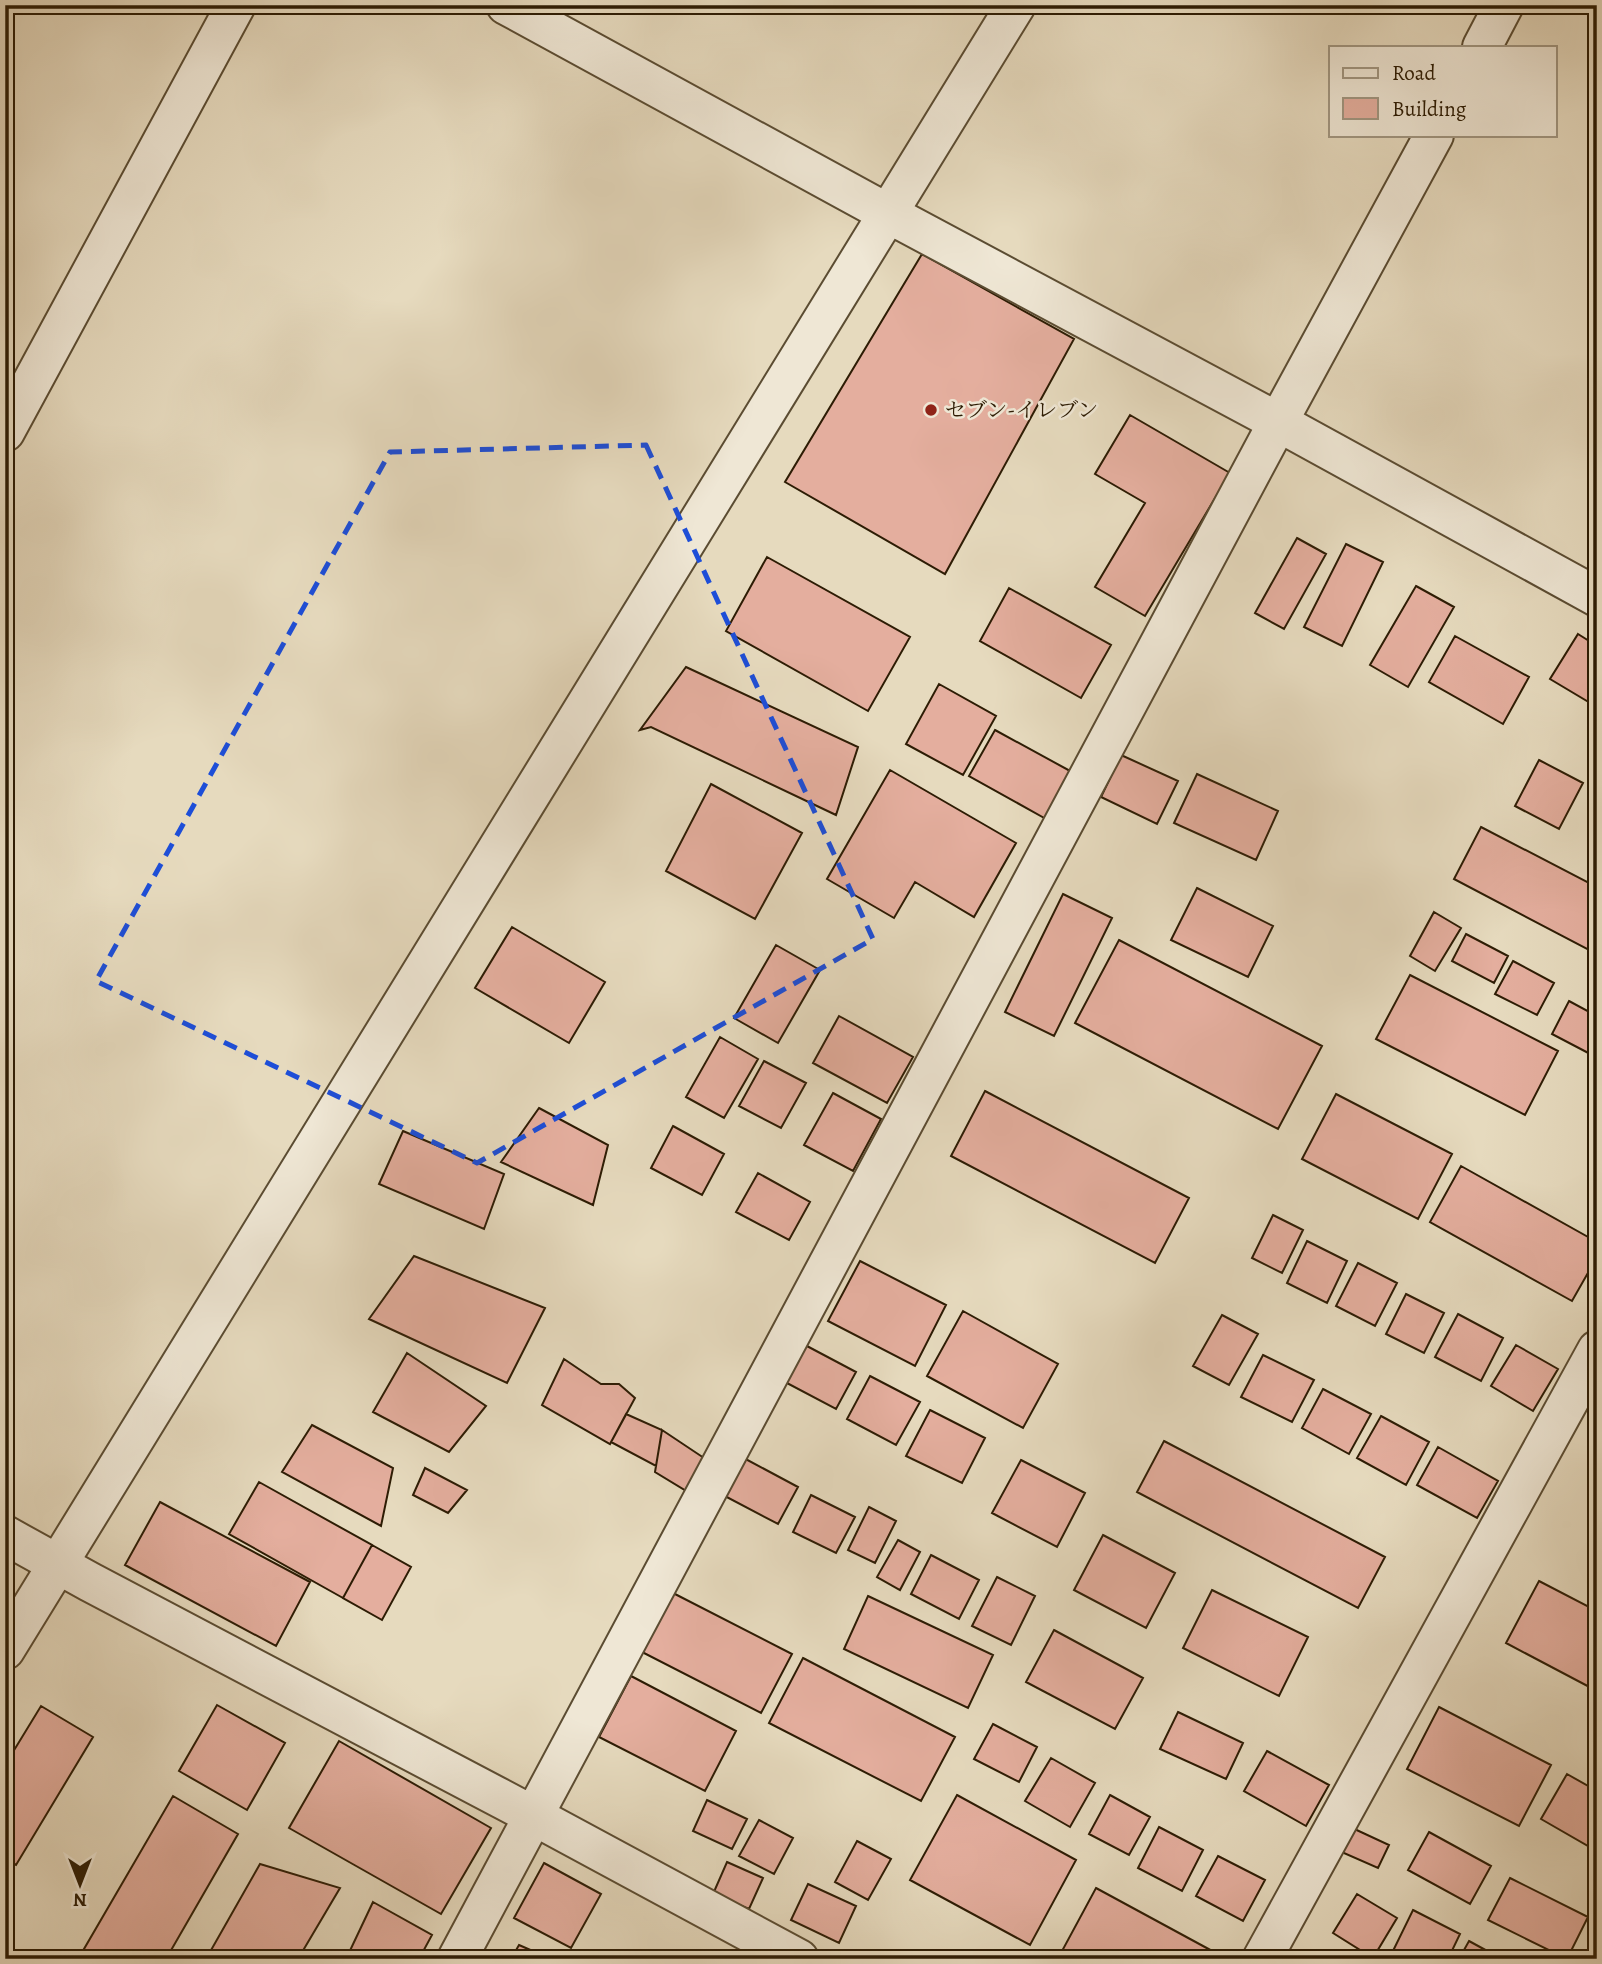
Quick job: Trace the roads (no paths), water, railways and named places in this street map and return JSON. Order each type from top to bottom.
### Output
[{"type":"street","points":[[5,432],[236,5]]},
{"type":"street","points":[[506,5],[1597,597]]},
{"type":"street","points":[[5,1650],[1016,5]]},
{"type":"street","points":[[1483,46],[1504,5]]},
{"type":"street","points":[[457,1959],[1433,136]]},
{"type":"street","points":[[1262,1959],[1597,1350]]},
{"type":"street","points":[[5,1535],[534,1815],[799,1959]]},
{"type":"place","name":"セブン-イレブン","points":[[931,410]]}]
